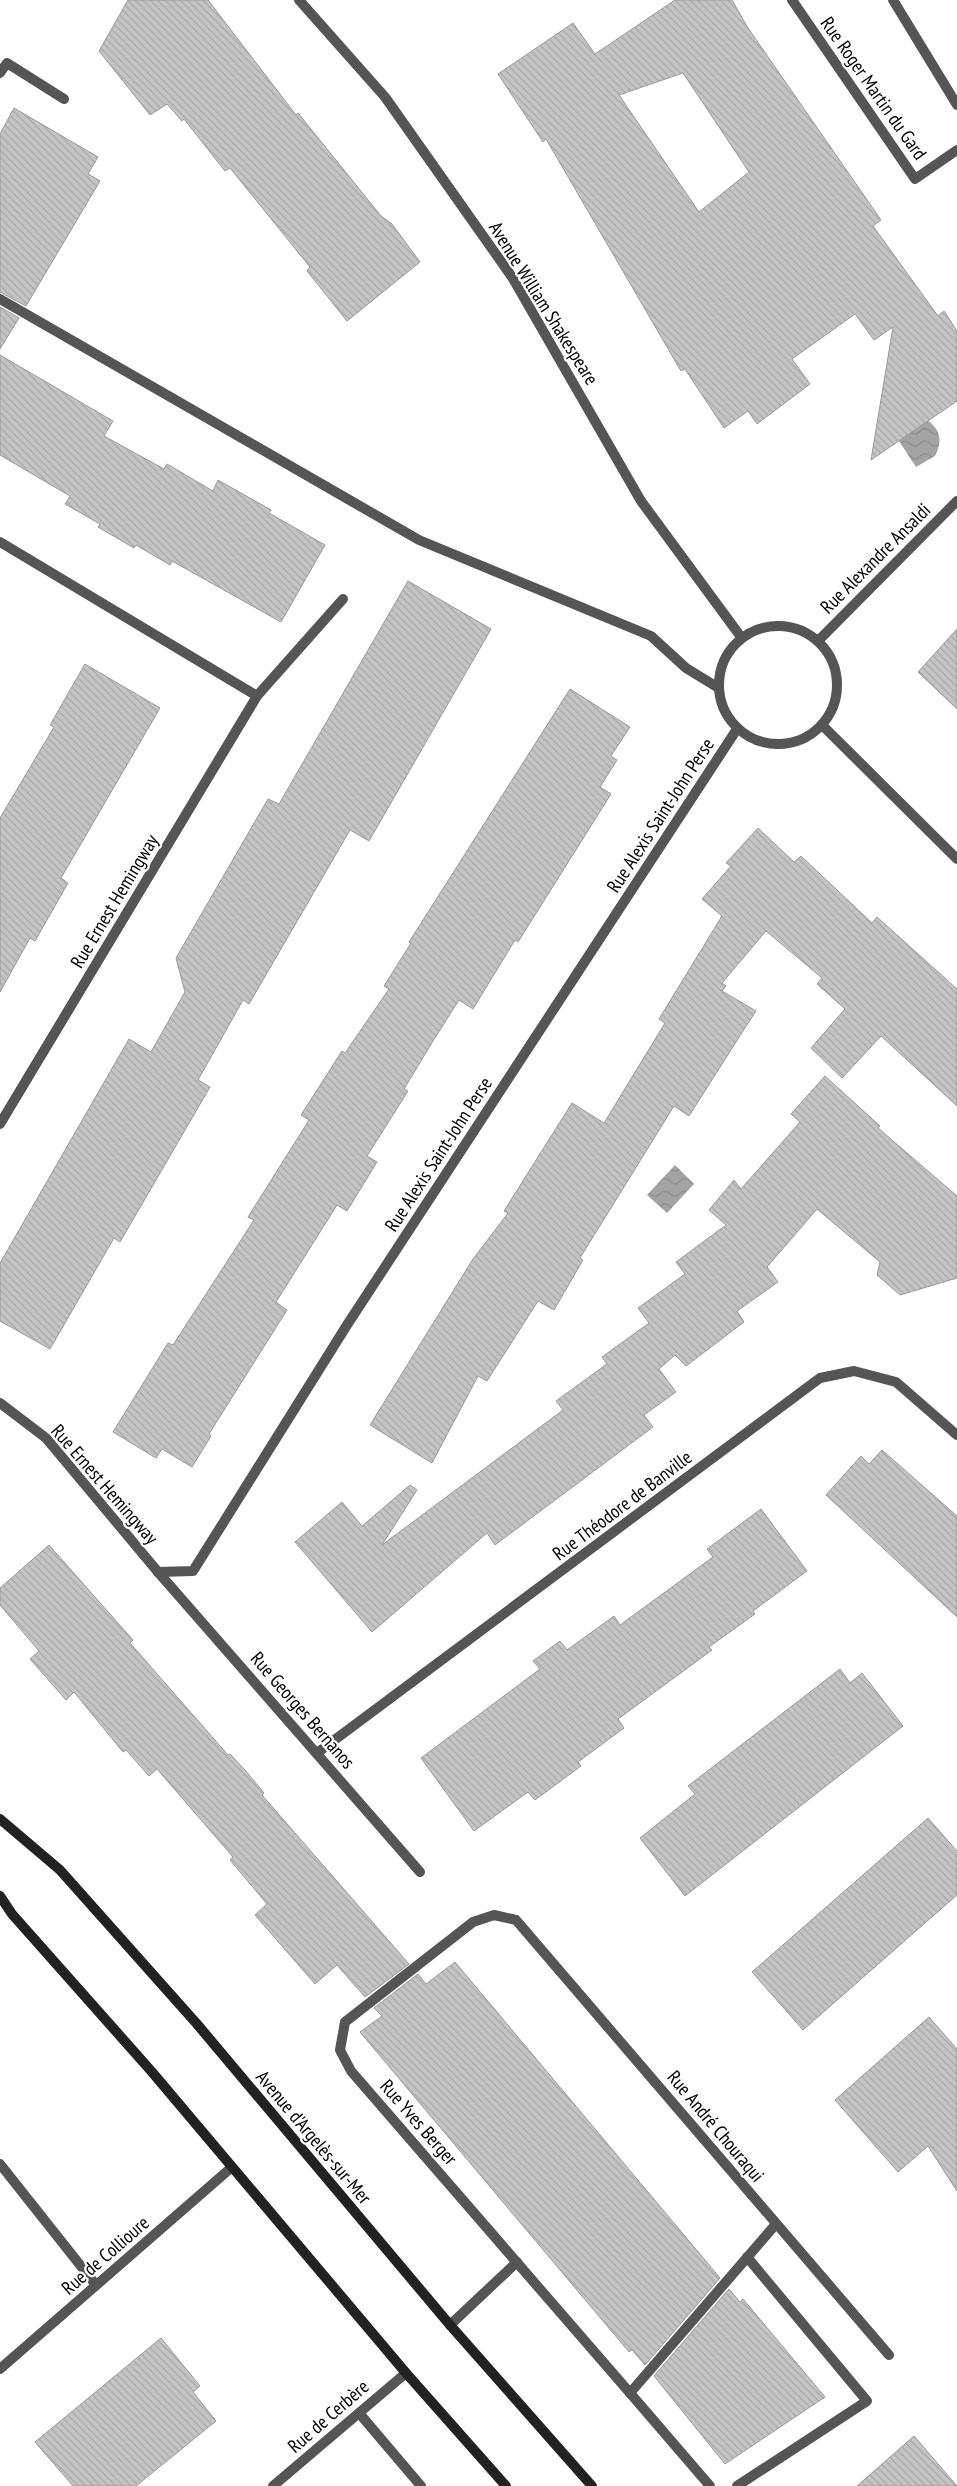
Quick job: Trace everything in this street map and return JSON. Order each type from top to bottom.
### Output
[{"type":"main road","name":"Avenue d'Argelès-sur-Mer","points":[[0,1819],[60,1870],[197,2024],[450,2325],[592,2486]]},
{"type":"main road","points":[[0,1896],[12,1914],[152,2072],[406,2373],[506,2486]]},
{"type":"street","name":"Avenue William Shakespeare","points":[[299,0],[385,97],[512,277],[640,501],[741,637]]},
{"type":"street","name":"Rue Roger Martin du Gard","points":[[792,0],[915,179],[957,150]]},
{"type":"street","points":[[893,0],[957,105]]},
{"type":"street","points":[[0,73],[7,63],[64,99]]},
{"type":"street","points":[[0,299],[420,540],[651,636],[686,668],[718,687]]},
{"type":"street","name":"Rue Alexandre Ansaldi","points":[[819,640],[957,501]]},
{"type":"street","points":[[0,542],[258,696]]},
{"type":"street","name":"Rue Ernest Hemingway","points":[[0,1124],[258,696],[343,599]]},
{"type":"street","points":[[775,625],[798,628],[819,640],[832,659],[838,682],[834,705],[822,725],[803,739],[780,744],[757,741],[738,729],[723,710],[718,687],[721,664],[733,644],[752,630],[775,625]]},
{"type":"street","points":[[822,725],[957,859]]},
{"type":"street","name":"Rue Alexis Saint-John Perse","points":[[158,1572],[193,1571],[347,1325],[738,729]]},
{"type":"street","name":"Rue Théodore de Banville","points":[[317,1753],[820,1378],[854,1371],[896,1382],[957,1435]]},
{"type":"street","name":"Rue Ernest Hemingway","points":[[0,1403],[46,1438],[158,1572]]},
{"type":"street","name":"Rue Georges Bernanos","points":[[158,1572],[420,1872]]},
{"type":"street","name":"Rue Yves Berger","points":[[516,1920],[494,1915],[473,1922],[345,2022],[340,2050],[351,2071],[710,2486]]},
{"type":"street","name":"Rue André Chouraqui","points":[[516,1920],[889,2355]]},
{"type":"street","points":[[0,2164],[96,2285]]},
{"type":"street","name":"Rue de Collioure","points":[[0,2369],[232,2167]]},
{"type":"street","points":[[630,2392],[776,2224]]},
{"type":"street","points":[[737,2486],[867,2402],[747,2257]]},
{"type":"street","points":[[450,2325],[517,2262]]},
{"type":"street","name":"Rue de Cerbère","points":[[273,2486],[406,2373]]},
{"type":"street","points":[[359,2413],[421,2486]]},
{"type":"water","points":[[897,403],[931,423],[939,436],[939,445],[935,456],[916,467],[882,415]]},
{"type":"water","points":[[675,1165],[694,1184],[667,1213],[647,1195]]},
{"type":"building","points":[[128,0],[208,0],[296,115],[298,113],[381,216],[392,224],[420,262],[347,321],[307,271],[310,267],[230,168],[225,171],[184,119],[182,121],[167,104],[150,115],[99,51]]},
{"type":"building","points":[[675,0],[732,0],[748,28],[881,220],[873,226],[938,316],[944,311],[957,331],[957,401],[871,460],[893,327],[874,340],[855,314],[792,359],[810,384],[757,424],[748,411],[724,428],[685,369],[681,371],[546,139],[543,142],[498,74],[573,23],[595,54]],"holes":[[[683,73],[749,172],[699,212],[619,95]]]},
{"type":"building","points":[[14,108],[98,157],[88,174],[100,181],[26,306],[0,292],[0,134]]},
{"type":"building","points":[[0,307],[19,318],[0,349]]},
{"type":"building","points":[[0,355],[113,421],[104,436],[164,469],[167,464],[213,491],[218,480],[271,510],[269,513],[325,545],[281,622],[172,561],[170,565],[136,545],[134,548],[98,527],[100,524],[65,504],[70,496],[0,455]]},
{"type":"building","points":[[408,581],[491,629],[369,841],[350,830],[249,1004],[243,1000],[198,1080],[210,1087],[120,1242],[114,1238],[50,1349],[0,1321],[0,1263],[129,1039],[151,1052],[185,992],[176,958],[268,799],[279,804]]},
{"type":"building","points":[[957,629],[957,709],[918,672]]},
{"type":"building","points":[[85,664],[160,708],[61,878],[68,883],[35,941],[30,938],[0,992],[0,818],[54,727],[50,725]]},
{"type":"building","points":[[570,689],[630,727],[611,756],[617,760],[600,787],[611,794],[518,942],[515,940],[473,1009],[459,1000],[433,1041],[404,1089],[408,1091],[367,1156],[377,1162],[347,1211],[337,1205],[276,1302],[287,1310],[209,1434],[211,1436],[192,1467],[162,1449],[156,1458],[113,1432],[168,1343],[173,1345],[254,1220],[248,1217],[309,1120],[301,1115],[342,1051],[345,1053],[389,989],[384,986],[411,943],[409,942]]},
{"type":"building","points":[[758,828],[794,862],[801,856],[872,923],[877,917],[957,989],[957,1106],[881,1036],[842,1078],[811,1048],[845,1009],[817,984],[822,978],[766,931],[722,983],[726,986],[722,991],[756,1011],[689,1116],[674,1106],[580,1258],[583,1260],[554,1310],[538,1301],[487,1381],[478,1376],[432,1463],[370,1425],[473,1259],[508,1213],[504,1211],[572,1103],[604,1123],[665,1023],[659,1019],[722,916],[702,899],[731,866],[726,863]]},
{"type":"building","points":[[825,1076],[880,1126],[878,1128],[957,1196],[957,1278],[900,1295],[877,1275],[880,1262],[817,1209],[767,1267],[778,1282],[737,1311],[744,1322],[686,1366],[675,1355],[659,1369],[676,1392],[644,1415],[653,1427],[495,1545],[487,1533],[372,1632],[295,1542],[342,1502],[362,1526],[410,1485],[417,1490],[382,1545],[563,1410],[556,1401],[607,1364],[602,1357],[649,1323],[638,1308],[685,1274],[676,1262],[726,1225],[709,1210],[734,1180],[741,1189],[800,1122],[791,1114]]},
{"type":"building","points":[[882,1450],[957,1516],[957,1617],[826,1495],[861,1456],[869,1464]]},
{"type":"building","points":[[761,1509],[807,1571],[753,1611],[755,1614],[709,1647],[712,1650],[618,1719],[624,1728],[578,1762],[581,1766],[535,1800],[528,1792],[474,1831],[421,1758],[540,1669],[533,1661],[560,1641],[567,1650],[614,1616],[620,1625],[713,1557],[707,1549]]},
{"type":"building","points":[[49,1545],[133,1640],[130,1643],[228,1755],[230,1754],[245,1770],[264,1793],[262,1795],[409,1964],[365,1997],[337,1965],[315,1984],[255,1915],[267,1904],[230,1860],[233,1857],[157,1769],[149,1776],[126,1750],[123,1752],[74,1692],[66,1700],[30,1659],[39,1651],[0,1605],[0,1588]]},
{"type":"building","points":[[840,1669],[850,1683],[862,1673],[903,1726],[685,1896],[640,1838],[695,1794],[688,1786]]},
{"type":"building","points":[[928,1818],[957,1851],[957,1895],[803,2030],[752,1972]]},
{"type":"building","points":[[455,1962],[720,2278],[645,2365],[632,2350],[629,2352],[360,2032],[382,2016],[374,2008],[418,1974],[426,1984]]},
{"type":"building","points":[[929,2017],[957,2049],[957,2191],[928,2146],[898,2172],[835,2100]]},
{"type":"building","points":[[729,2289],[740,2302],[743,2299],[825,2397],[725,2464],[654,2376]]},
{"type":"building","points":[[161,2338],[200,2386],[193,2392],[216,2421],[136,2486],[73,2486],[35,2442]]},
{"type":"building","points":[[914,2436],[957,2486],[857,2486]]}]
